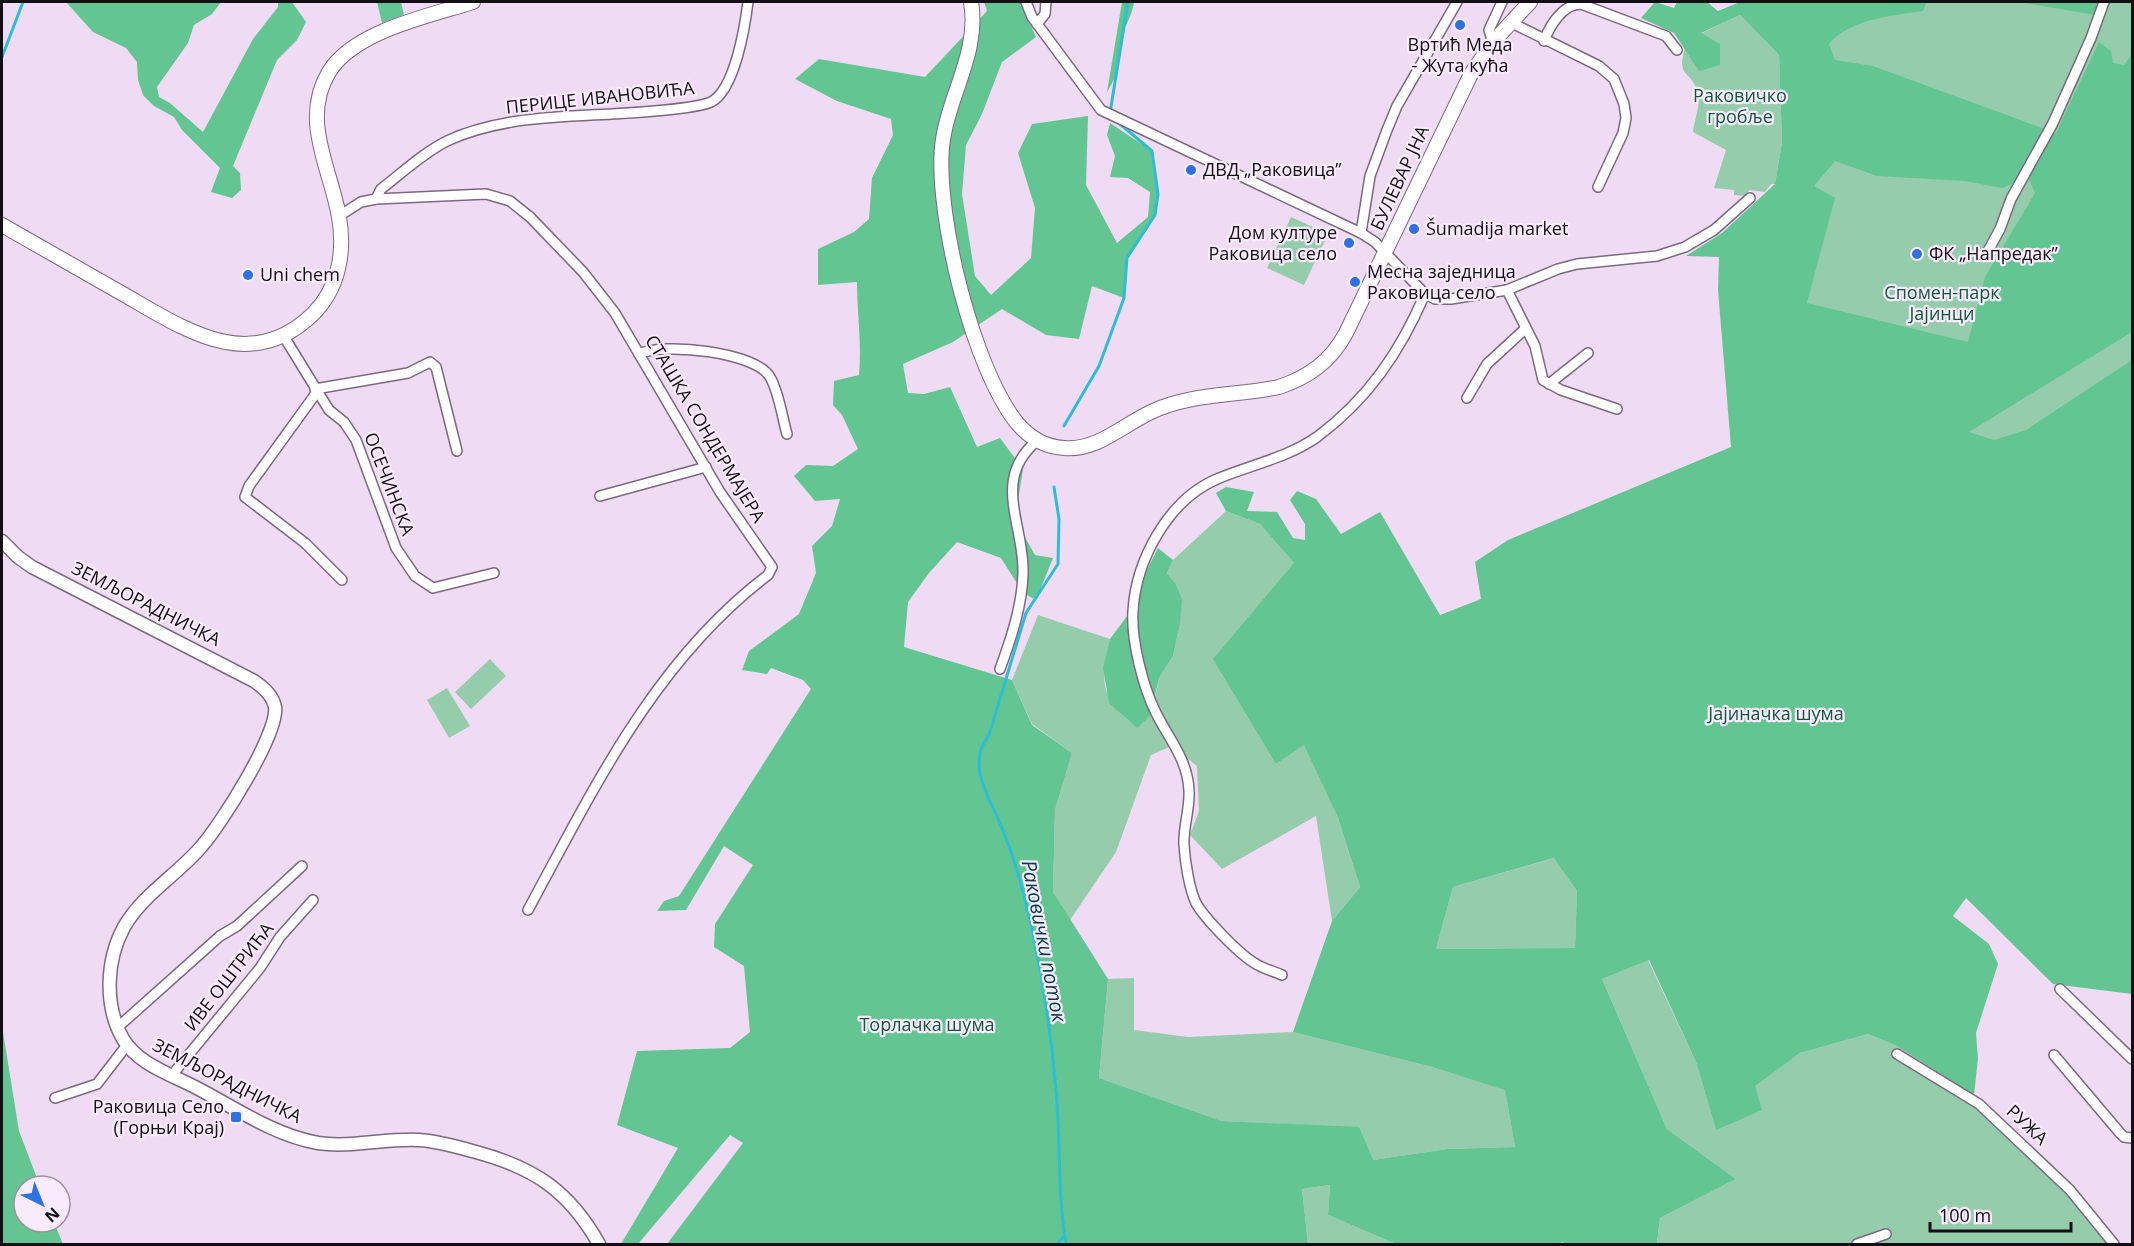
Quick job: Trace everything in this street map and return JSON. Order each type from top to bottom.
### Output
[{"type":"main road","points":[[2,225],[161,316],[208,338],[248,345],[283,335],[312,315],[328,293],[339,269],[341,233],[339,216],[317,130],[320,93],[330,70],[349,50],[376,35],[473,2]]},
{"type":"main road","name":"БУЛЕВАР ЈНА","points":[[970,2],[972,38],[947,115],[942,149],[947,216],[958,285],[981,352],[1008,411],[1018,424],[1038,441],[1066,448],[1098,442],[1149,413],[1174,403],[1279,387],[1303,377],[1322,364],[1341,342],[1459,95],[1493,42],[1509,22],[1530,2]]},
{"type":"street","name":"ПЕРИЦЕ ИВАНОВИЋА","points":[[339,216],[361,202],[376,199],[381,189],[434,149],[453,138],[528,120],[636,113],[711,102],[721,93],[738,57],[748,2]]},
{"type":"street","points":[[1026,2],[1037,24],[1103,111],[1361,233],[1385,252],[1425,294],[1435,298],[1451,299],[1508,290],[1577,264],[1658,256],[1685,247],[1714,230],[1750,198]]},
{"type":"street","points":[[1037,24],[1045,14],[1046,2]]},
{"type":"street","points":[[1361,233],[1367,186],[1387,130],[1425,55],[1457,2]]},
{"type":"street","points":[[1493,42],[1489,30],[1502,2]]},
{"type":"street","points":[[1988,251],[2000,229],[2011,199],[2053,123],[2091,38],[2104,2]]},
{"type":"street","points":[[1544,41],[1550,27],[1569,5],[1581,4],[1666,36],[1677,50]]},
{"type":"street","points":[[1509,22],[1608,73],[1621,95],[1626,112],[1623,133],[1598,188]]},
{"type":"street","name":"СТАШКА СОНДЕРМАЈЕРА","points":[[376,199],[486,194],[510,201],[530,217],[583,272],[615,313],[729,506],[771,562],[771,572],[708,628],[658,688],[606,769],[528,910]]},
{"type":"street","points":[[1508,290],[1535,346],[1540,376],[1549,384],[1617,409]]},
{"type":"street","points":[[1282,975],[1255,964],[1202,911],[1193,895],[1184,845],[1189,798],[1187,771],[1151,703],[1143,677],[1132,621],[1137,586],[1152,546],[1183,502],[1218,478],[1272,460],[1309,442],[1363,397],[1399,348],[1425,294]]},
{"type":"street","points":[[1467,398],[1487,364],[1525,329]]},
{"type":"street","name":"ОСЕЧИНСКА","points":[[283,335],[316,390],[356,440],[396,548],[415,576],[432,588],[494,573]]},
{"type":"street","points":[[639,354],[665,347],[691,349],[744,361],[763,371],[771,377],[787,434]]},
{"type":"street","points":[[1549,384],[1588,352]]},
{"type":"street","points":[[342,580],[304,543],[245,497],[249,486],[316,390],[408,373],[430,362],[436,367],[457,451]]},
{"type":"street","points":[[1000,669],[1010,640],[1023,574],[1012,488],[1015,468],[1023,454],[1038,441]]},
{"type":"street","points":[[600,496],[706,467]]},
{"type":"street","name":"ЗЕМЉОРАДНИЧКА","points":[[2,541],[32,567],[254,681],[266,690],[274,706],[274,717],[251,770],[222,821],[193,856],[140,907],[123,930],[114,955],[110,979],[112,1005],[118,1027],[127,1045],[142,1059],[274,1129],[304,1140],[335,1144],[419,1140],[469,1150],[515,1165],[540,1177],[565,1197],[581,1215],[599,1245]]},
{"type":"street","points":[[118,1027],[220,936],[246,919],[302,866]]},
{"type":"street","name":"ИВЕ ОШТРИЋА","points":[[172,1075],[260,968],[280,937],[313,900]]},
{"type":"street","points":[[2060,989],[2133,1059]]},
{"type":"street","points":[[55,1098],[97,1084],[105,1078],[127,1045]]},
{"type":"street","name":"РУЖА","points":[[1897,1054],[1979,1104],[2070,1190],[2114,1245]]},
{"type":"street","points":[[2054,1055],[2120,1133],[2133,1138]]},
{"type":"street","points":[[1857,1245],[1886,1234]]},
{"type":"green space","points":[[66,2],[221,2],[212,14],[194,25],[188,43],[157,87],[159,97],[170,103],[203,132],[253,39],[278,7],[278,2],[292,2],[306,22],[297,40],[277,60],[233,166],[240,173],[241,190],[232,198],[211,192],[220,168],[182,130],[174,117],[154,106],[143,95],[138,80],[137,62],[126,48],[93,32]]},
{"type":"green space","points":[[377,2],[401,2],[404,15],[382,23]]},
{"type":"green space","name":"Јајиначка шума","points":[[984,2],[1020,2],[1036,37],[1002,62],[982,114],[966,145],[962,194],[975,276],[991,295],[1031,258],[1035,208],[1018,153],[1032,124],[1088,116],[1086,185],[1117,243],[1148,217],[1150,192],[1128,178],[1110,177],[1115,156],[1107,135],[1110,123],[1152,151],[1158,194],[1155,215],[1127,258],[1124,298],[1092,286],[1079,339],[1046,335],[1002,309],[953,342],[903,364],[908,393],[924,394],[950,387],[977,447],[1000,438],[1023,469],[1015,520],[1035,555],[1053,558],[1036,600],[1023,593],[1001,558],[957,542],[929,573],[908,602],[904,647],[1012,680],[1032,725],[1072,753],[1055,810],[1053,892],[1108,979],[1099,1078],[1222,1121],[1359,1127],[1373,1160],[1447,1149],[1515,1147],[1505,1090],[1432,1067],[1293,1032],[1332,921],[1360,887],[1338,818],[1304,745],[1276,764],[1213,659],[1294,563],[1260,524],[1226,511],[1216,493],[1226,487],[1254,492],[1247,511],[1277,512],[1293,538],[1305,540],[1305,524],[1290,500],[1297,491],[1316,499],[1341,534],[1380,512],[1440,615],[1481,599],[1475,562],[1508,540],[1731,447],[1718,290],[1719,257],[1686,256],[1722,233],[1775,184],[1782,142],[1779,55],[1740,15],[1701,33],[1720,44],[1720,65],[1699,71],[1674,33],[1641,18],[1655,2],[1674,8],[1677,2],[1707,2],[1718,11],[1740,2],[1927,2],[1923,11],[1872,20],[1848,29],[1829,44],[1835,60],[1873,66],[2056,133],[2099,42],[2111,51],[2113,63],[2124,65],[2132,54],[2132,332],[1969,432],[1994,440],[2026,430],[2132,360],[2132,994],[2053,984],[1966,898],[1953,916],[1989,944],[1998,964],[1976,1033],[1978,1059],[1974,1095],[1897,1046],[1868,1034],[1800,1053],[1755,1086],[1762,1110],[1716,1130],[1696,1062],[1649,960],[1602,979],[1667,1129],[1736,1179],[1660,1218],[1657,1244],[1564,1244],[1563,1242],[1558,1244],[1396,1244],[1328,1215],[1330,1185],[1302,1189],[1308,1244],[667,1244],[743,1143],[730,1135],[638,1244],[621,1244],[678,1148],[617,1125],[637,1051],[730,1048],[750,1032],[744,966],[714,947],[715,924],[753,865],[724,846],[686,910],[657,911],[664,901],[679,896],[811,689],[803,680],[771,668],[767,674],[742,670],[749,651],[799,614],[816,573],[812,546],[832,526],[840,499],[815,501],[794,476],[806,465],[833,466],[858,449],[842,415],[833,405],[834,381],[859,375],[857,282],[818,285],[818,249],[854,232],[869,219],[872,178],[893,135],[891,119],[837,101],[795,79],[819,59],[925,77],[987,11]],"holes":[[[1835,161],[1877,176],[1965,181],[2002,188],[2028,177],[2035,193],[1985,277],[1968,342],[1807,303],[1835,198],[1814,186]],[[1554,858],[1577,891],[1575,948],[1436,949],[1453,887]]]},
{"type":"green space","points":[[1122,2],[1134,2],[1122,37],[1117,70],[1107,92]]},
{"type":"green space","name":"Спомен-парк Јајинци","points":[[1781,2],[2132,2],[2132,771],[1775,590],[1788,178]]},
{"type":"green space","points":[[2019,2],[2108,2],[2101,16]]},
{"type":"green space","name":"Раковичко гробље","points":[[1740,15],[1779,55],[1782,142],[1775,184],[1771,184],[1765,192],[1749,190],[1746,196],[1734,195],[1734,190],[1714,188],[1726,150],[1693,132],[1698,95],[1682,64],[1685,48],[1700,71],[1700,34]]},
{"type":"green space","points":[[1291,217],[1328,234],[1304,285],[1267,268]]},
{"type":"green space","points":[[1226,511],[1260,524],[1294,563],[1276,764],[1304,744],[1338,818],[1360,887],[1332,921],[1316,816],[1222,869],[1190,835],[1199,811],[1197,766],[1172,746],[1151,755],[1116,852],[1070,920],[1053,892],[1055,810],[1072,753],[1032,724],[1012,680],[1038,615],[1110,639],[1104,679],[1106,689],[1116,708],[1137,727],[1154,702],[1159,678],[1173,656],[1180,624],[1175,583],[1167,573],[1173,560]]},
{"type":"green space","points":[[1158,548],[1173,560],[1167,573],[1175,583],[1182,599],[1180,624],[1173,656],[1159,678],[1150,716],[1137,728],[1109,703],[1103,668],[1110,639],[1136,604],[1141,582]]},
{"type":"green space","points":[[490,659],[506,676],[471,709],[455,692]]},
{"type":"green space","points":[[447,688],[470,726],[449,738],[427,700]]},
{"type":"green space","points":[[1555,858],[1577,891],[1575,948],[1436,949],[1453,887]]},
{"type":"green space","points":[[1648,960],[1696,1062],[1716,1130],[1754,1086],[1800,1053],[1868,1034],[1897,1046],[1926,1064],[1979,1104],[2070,1190],[2113,1244],[1657,1244],[1660,1218],[1736,1179],[1667,1129],[1602,979]]},
{"type":"green space","points":[[1134,978],[1134,1030],[1188,1037],[1293,1032],[1432,1067],[1505,1089],[1515,1147],[1447,1149],[1373,1160],[1304,1125],[1222,1121],[1099,1078],[1108,979]]},
{"type":"green space","points":[[2,1026],[19,1131],[35,1174],[12,1174],[12,1234],[59,1234],[63,1244],[2,1244]]},
{"type":"green space","points":[[1330,1185],[1328,1215],[1396,1244],[1308,1244],[1302,1189]]},
{"type":"waterway","points":[[2,57],[23,2]]},
{"type":"waterway","name":"Раковички поток","points":[[1110,113],[1128,2]]},
{"type":"waterway","name":"Раковички поток","points":[[1064,426],[1099,366],[1124,298],[1127,258],[1155,215],[1158,194],[1152,151],[1120,124]]},
{"type":"waterway","name":"Раковички поток","points":[[1054,487],[1059,519],[1058,564],[1026,613],[989,735],[982,746],[979,769],[986,793],[1013,857],[1038,957],[1056,1090],[1061,1205],[1066,1244]]},
{"type":"waterway","points":[[1057,1244],[1063,1237]]},
{"type":"place","name":"Вртић Меда - Жута кућа","points":[[1460,25]]},
{"type":"place","name":"ДВД „Раковица”","points":[[1191,170]]},
{"type":"place","name":"Šumadija market","points":[[1414,229]]},
{"type":"place","name":"Дом културе Раковица село","points":[[1349,243]]},
{"type":"place","name":"ФК „Напредак”","points":[[1917,254]]},
{"type":"place","name":"Uni chem","points":[[248,275]]},
{"type":"place","name":"Месна заједница Раковица село","points":[[1355,282]]},
{"type":"place","name":"Раковица Село (Горњи Крај)","points":[[236,1117]]},
{"type":"park label","name":"Торлачка шума","points":[[927,1025]]}]
